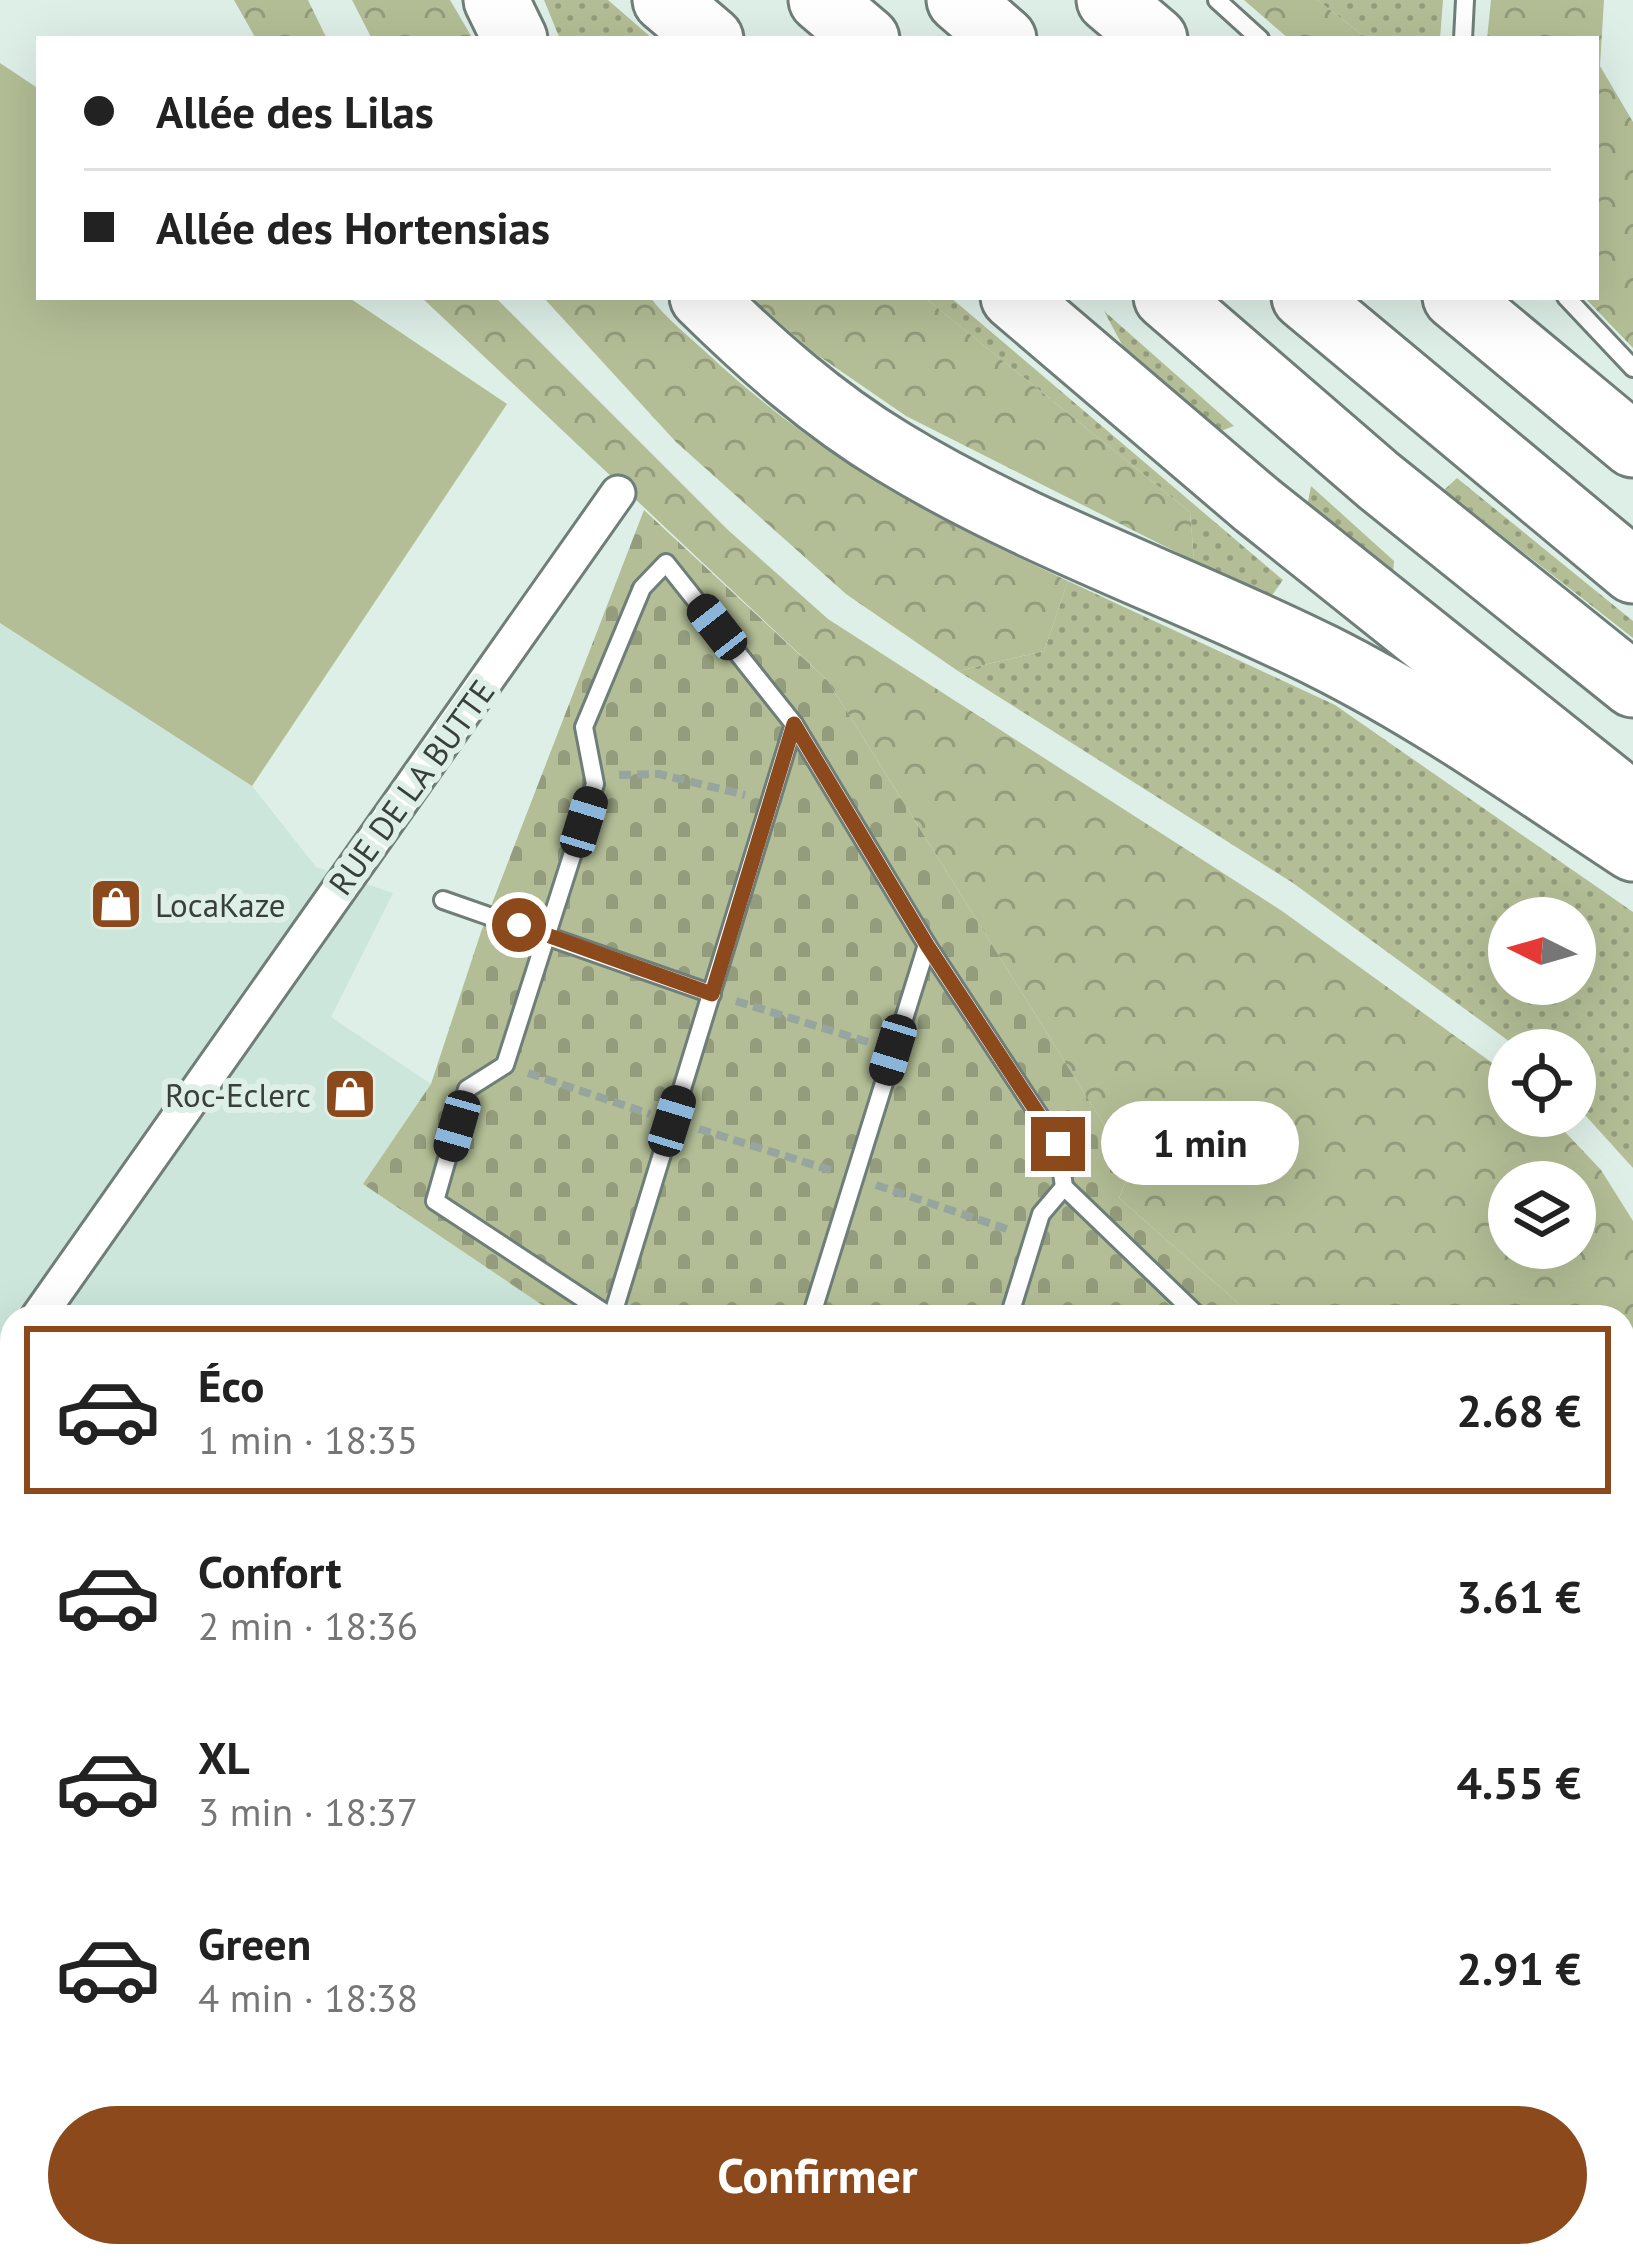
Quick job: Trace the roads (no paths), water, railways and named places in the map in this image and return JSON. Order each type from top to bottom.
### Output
[{"type":"highway","points":[[665,0],[707,36]]},
{"type":"highway","points":[[821,0],[863,36]]},
{"type":"highway","points":[[959,0],[1001,36]]},
{"type":"highway","points":[[1109,0],[1151,36]]},
{"type":"highway","points":[[1148,0],[1183,36]]},
{"type":"highway","points":[[705,300],[761,353],[891,451],[1036,528],[1342,667],[1443,722],[1633,849]]},
{"type":"highway","points":[[1017,300],[1257,506],[1633,806]]},
{"type":"highway","points":[[1169,300],[1379,481],[1633,685]]},
{"type":"highway","points":[[1308,300],[1633,572]]},
{"type":"highway","points":[[1459,300],[1633,445]]},
{"type":"street","name":"RUE DE LA BUTTE","points":[[46,1305],[618,493]]},
{"type":"lane","points":[[1216,0],[1257,36]]},
{"type":"lane","points":[[1463,36],[1465,0]]},
{"type":"lane","points":[[1569,300],[1633,368]]},
{"type":"lane","points":[[594,1305],[435,1201],[467,1089],[505,1065],[549,937],[595,784],[584,727],[643,588],[666,563],[794,724],[927,945],[1058,1144],[1064,1187],[1187,1305]]},
{"type":"lane","points":[[616,1305],[794,724]]},
{"type":"lane","points":[[443,900],[712,994]]},
{"type":"lane","points":[[815,1305],[927,945]]},
{"type":"lane","points":[[1013,1305],[1042,1214],[1064,1187]]},
{"type":"place","name":"LocaKaze","points":[[116,904]]},
{"type":"place","name":"Roc-Eclerc","points":[[350,1094]]}]
